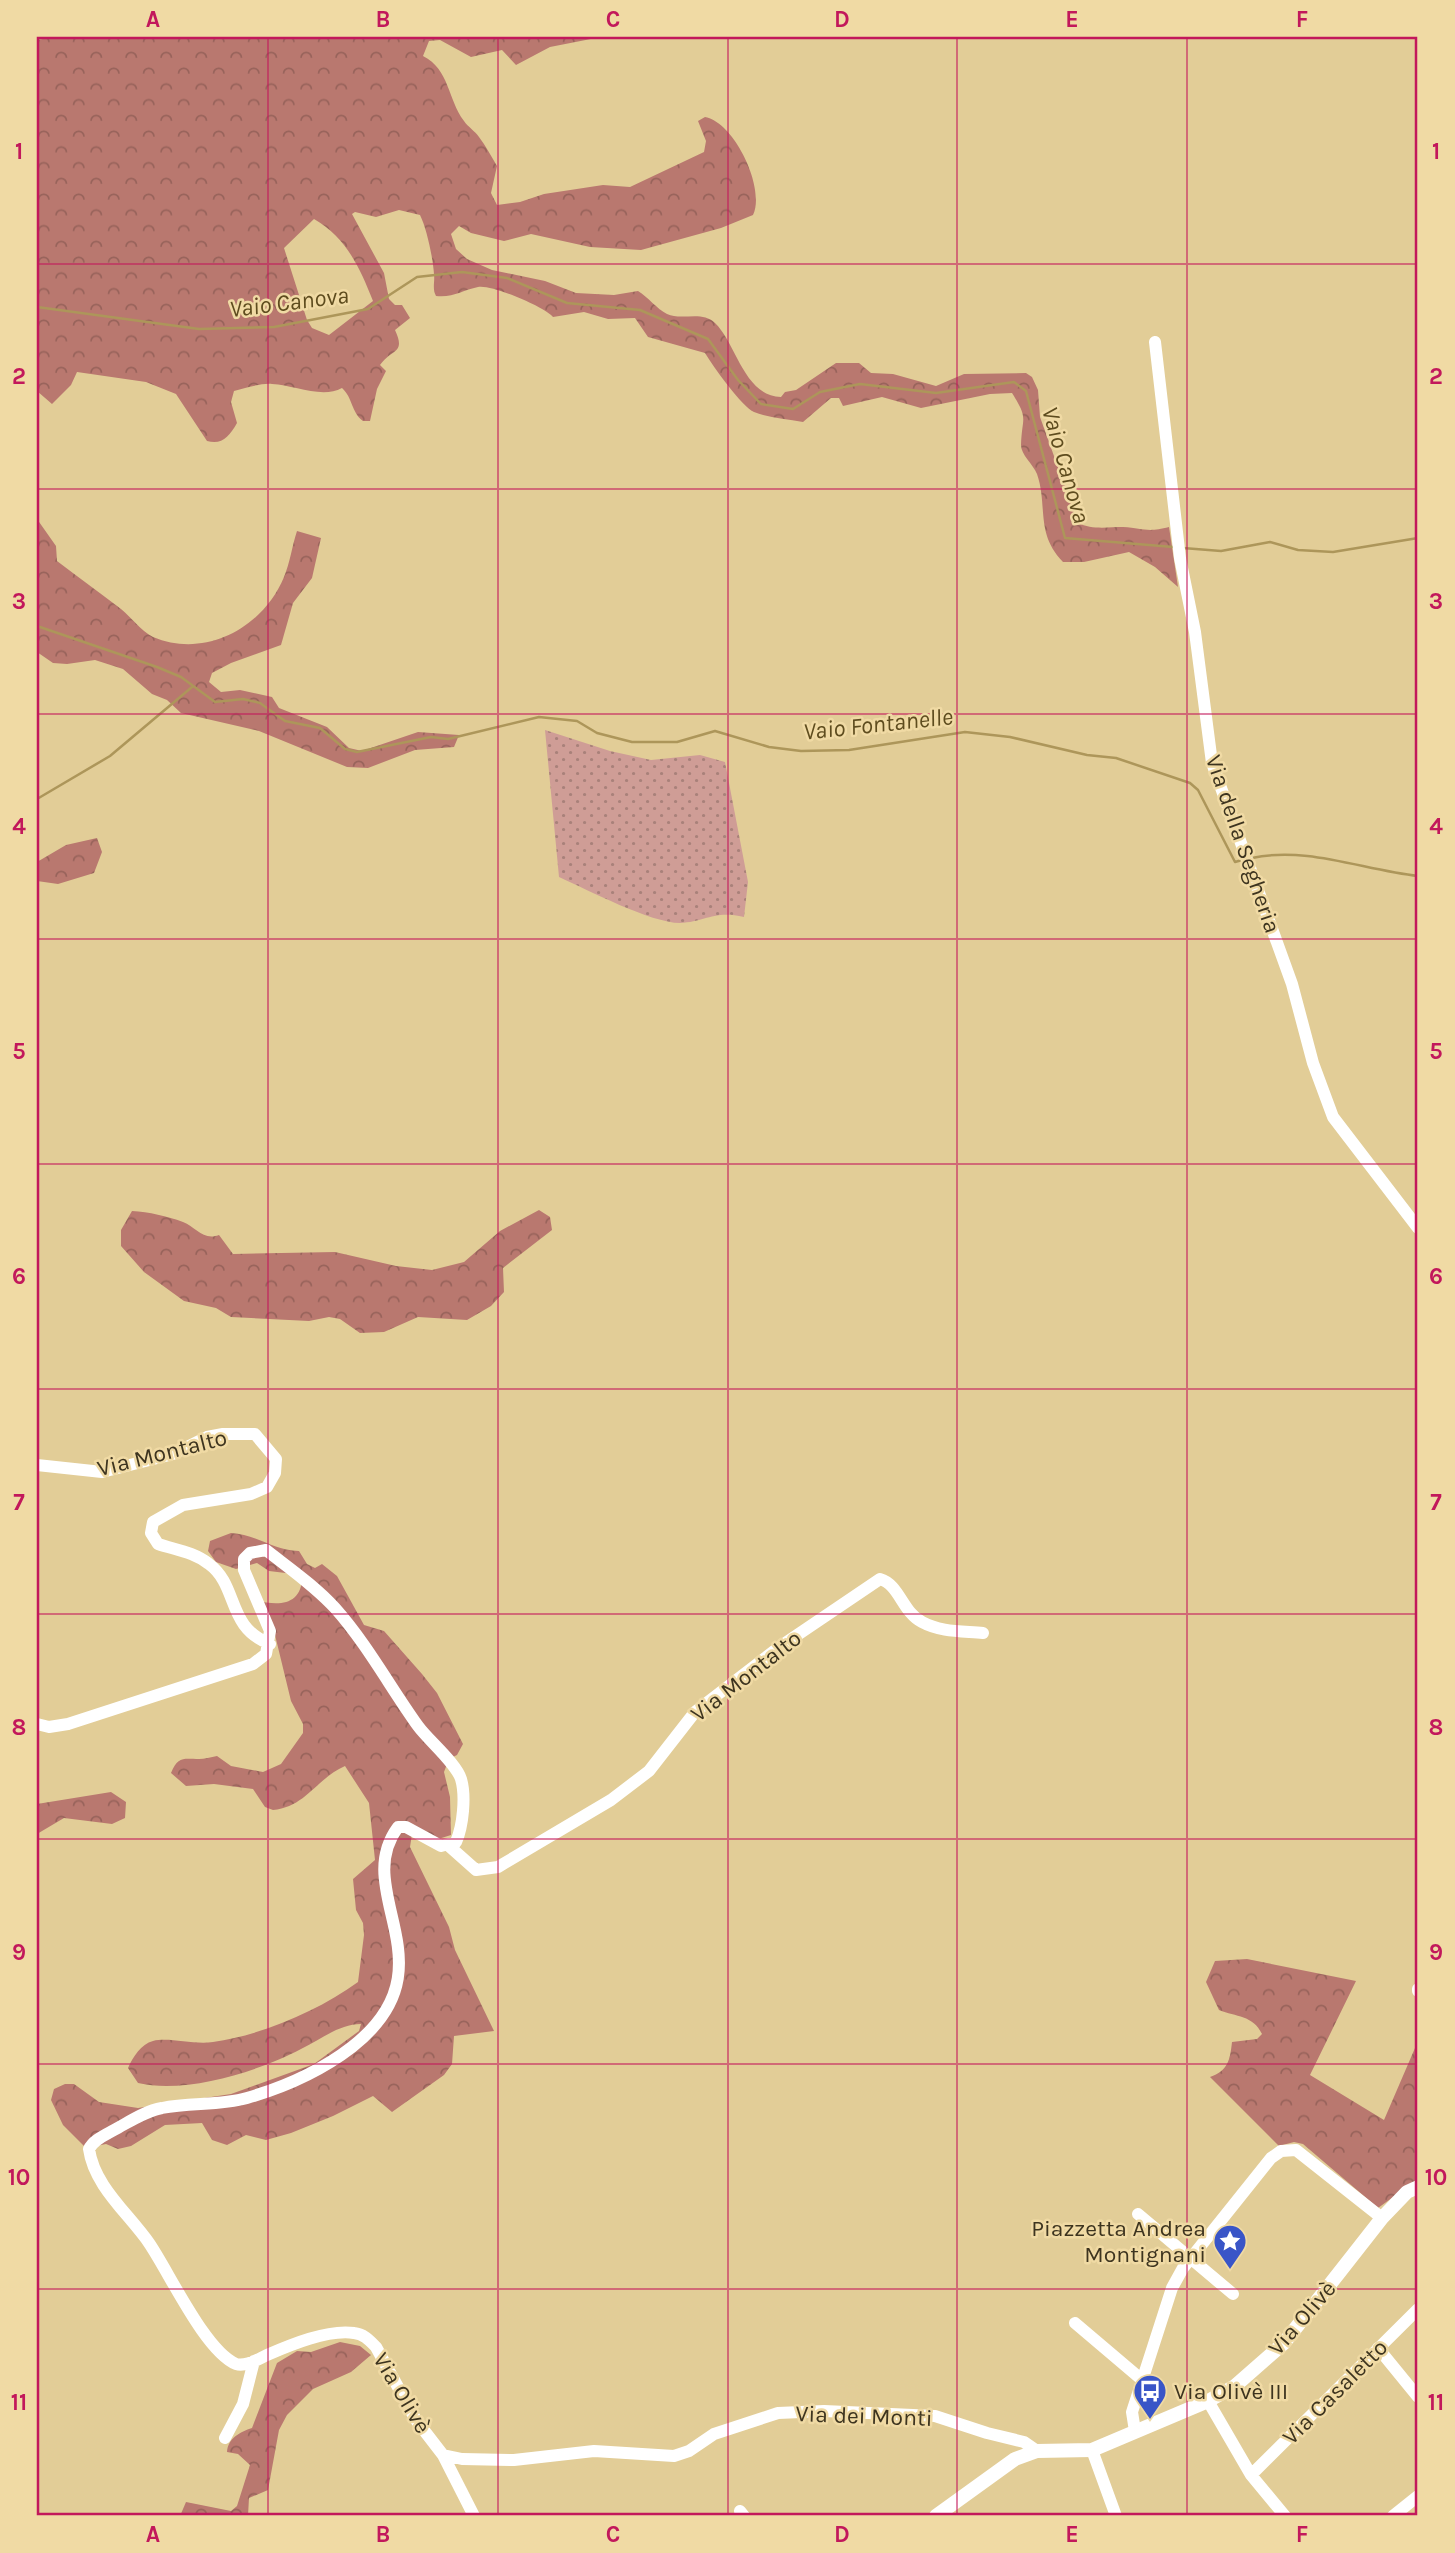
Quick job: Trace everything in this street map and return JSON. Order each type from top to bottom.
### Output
[{"type":"street","name":"Via della Segheria","points":[[1155,342],[1180,558],[1195,632],[1212,763],[1292,985],[1312,1063],[1332,1117],[1418,1228]]},
{"type":"street","name":"Via Montalto","points":[[37,1465],[102,1472],[173,1454],[207,1437],[255,1434],[276,1459],[275,1473],[267,1487],[251,1494],[183,1504],[153,1522],[151,1533],[158,1544],[192,1553],[212,1565],[244,1627],[254,1638],[270,1644]]},
{"type":"street","points":[[37,1724],[49,1727],[68,1724],[253,1664],[265,1654],[270,1644],[265,1614],[244,1570],[244,1559],[250,1553],[266,1550],[334,1607],[418,1726],[456,1769],[461,1780],[460,1832],[456,1842],[449,1846]]},
{"type":"street","name":"Via Montalto","points":[[254,2361],[236,2364],[216,2348],[148,2242],[107,2191],[90,2155],[90,2146],[97,2139],[159,2108],[220,2103],[258,2094],[326,2066],[354,2046],[387,2009],[397,1986],[400,1966],[397,1928],[385,1886],[385,1860],[389,1838],[398,1827],[406,1827],[441,1846],[449,1846],[476,1870],[498,1867],[575,1825],[649,1771],[704,1705],[778,1648],[880,1579],[888,1581],[919,1621],[941,1629],[983,1633]]},
{"type":"street","points":[[1135,2431],[1132,2413],[1141,2378],[1172,2288],[1190,2256],[1271,2158],[1281,2151],[1296,2150],[1382,2218]]},
{"type":"street","name":"Via Olivè","points":[[936,2516],[1015,2459],[1037,2451],[1092,2450],[1208,2401],[1235,2386],[1284,2343],[1382,2218],[1407,2192],[1418,2187]]},
{"type":"street","points":[[1138,2214],[1233,2294]]},
{"type":"street","name":"Via Casaletto","points":[[1251,2475],[1418,2309]]},
{"type":"street","points":[[1075,2323],[1141,2378]]},
{"type":"street","name":"Via Olivè","points":[[254,2361],[275,2351],[339,2333],[356,2333],[366,2338],[376,2347],[416,2420],[443,2455],[474,2516]]},
{"type":"street","points":[[1378,2348],[1418,2397]]},
{"type":"street","points":[[225,2438],[243,2404],[254,2361]]},
{"type":"street","points":[[1208,2401],[1251,2475],[1285,2516]]},
{"type":"street","name":"Via dei Monti","points":[[443,2455],[462,2459],[514,2460],[594,2451],[674,2456],[689,2451],[714,2434],[778,2413],[824,2411],[936,2416],[987,2433],[1024,2441],[1037,2451]]},
{"type":"street","points":[[1092,2450],[1116,2516]]},
{"type":"street","points":[[1394,2516],[1418,2496]]},
{"type":"shaded area","points":[[545,730],[610,751],[651,760],[700,755],[725,762],[748,882],[744,917],[725,915],[689,922],[668,922],[620,905],[559,877]]},
{"type":"green space","points":[[54,37],[601,37],[550,47],[516,65],[502,50],[471,57],[440,40],[429,41],[423,56],[438,69],[458,112],[482,140],[497,166],[491,193],[497,205],[603,185],[630,187],[704,152],[706,141],[698,121],[705,117],[727,131],[745,158],[755,189],[753,215],[721,228],[641,250],[590,247],[531,234],[504,241],[471,233],[459,226],[451,234],[456,249],[467,259],[492,270],[545,281],[576,293],[614,295],[638,291],[667,314],[710,319],[722,332],[749,378],[758,388],[781,397],[785,392],[796,390],[836,363],[859,363],[871,373],[893,374],[936,386],[964,374],[1026,373],[1032,377],[1038,390],[1040,417],[1078,523],[1094,527],[1150,530],[1169,527],[1178,587],[1155,567],[1129,552],[1084,562],[1063,562],[1054,551],[1045,530],[1037,474],[1021,445],[1023,414],[1012,393],[990,394],[921,408],[882,397],[843,406],[839,398],[831,398],[803,422],[760,414],[743,403],[705,353],[648,337],[635,318],[608,319],[584,312],[553,317],[517,297],[485,287],[448,296],[436,296],[431,252],[423,221],[420,215],[399,210],[376,217],[355,212],[352,214],[384,273],[389,299],[395,305],[402,305],[410,318],[395,330],[398,347],[380,365],[386,371],[377,389],[370,421],[363,421],[359,417],[342,388],[317,392],[263,384],[234,391],[231,402],[237,423],[225,439],[212,442],[207,441],[176,394],[146,382],[77,372],[71,385],[52,404],[37,391],[37,40]],"holes":[[[314,219],[325,226],[351,254],[373,301],[329,335],[312,328],[307,320],[284,248]]]},
{"type":"green space","points":[[37,519],[56,546],[57,561],[121,609],[148,634],[173,643],[212,641],[247,624],[262,611],[274,595],[286,572],[297,531],[321,538],[312,578],[293,603],[281,645],[231,663],[212,673],[209,682],[221,692],[240,690],[272,697],[279,708],[327,727],[349,748],[362,751],[418,732],[459,735],[454,747],[415,750],[368,768],[347,767],[259,731],[181,713],[167,700],[152,694],[123,669],[95,660],[53,663],[37,652]]},
{"type":"green space","points":[[97,838],[102,852],[94,873],[58,884],[37,881],[37,862],[66,845]]},
{"type":"green space","points":[[539,1210],[550,1217],[552,1230],[503,1268],[504,1292],[491,1306],[467,1320],[418,1317],[384,1332],[360,1333],[340,1319],[329,1317],[309,1321],[231,1317],[216,1308],[184,1301],[144,1272],[121,1246],[121,1230],[132,1211],[177,1220],[208,1236],[219,1235],[233,1254],[335,1252],[396,1266],[432,1270],[464,1262],[500,1231]]},
{"type":"green space","points":[[231,1533],[299,1551],[307,1564],[315,1568],[322,1564],[337,1576],[364,1625],[384,1631],[437,1693],[463,1744],[457,1755],[449,1759],[444,1772],[450,1797],[451,1835],[432,1841],[413,1828],[410,1847],[449,1927],[455,1950],[494,2031],[454,2036],[452,2064],[444,2075],[392,2112],[373,2096],[333,2116],[266,2140],[246,2135],[227,2145],[212,2140],[202,2123],[165,2125],[131,2146],[118,2149],[106,2144],[86,2148],[63,2125],[51,2100],[54,2089],[65,2084],[74,2084],[99,2102],[138,2108],[231,2094],[314,2064],[359,2031],[361,2024],[337,2030],[264,2066],[221,2079],[178,2086],[157,2086],[138,2083],[128,2068],[138,2052],[153,2041],[206,2043],[251,2034],[307,2012],[358,1982],[364,1935],[363,1923],[356,1910],[353,1879],[375,1860],[369,1803],[345,1766],[294,1804],[273,1810],[265,1807],[253,1789],[214,1784],[186,1786],[171,1773],[182,1760],[217,1756],[231,1766],[263,1772],[281,1764],[303,1733],[303,1724],[291,1701],[275,1635],[256,1600],[281,1603],[294,1598],[301,1585],[302,1575],[269,1571],[257,1563],[236,1569],[216,1562],[208,1551],[210,1541]]},
{"type":"green space","points":[[111,1792],[126,1802],[125,1818],[112,1824],[64,1818],[37,1834],[37,1804]]},
{"type":"green space","points":[[1247,1959],[1356,1981],[1310,2075],[1384,2120],[1418,2041],[1418,2179],[1378,2208],[1303,2144],[1294,2142],[1279,2146],[1210,2077],[1221,2072],[1227,2064],[1232,2042],[1257,2039],[1262,2034],[1249,2020],[1219,2010],[1206,1982],[1215,1961]]},
{"type":"green space","points":[[340,2342],[360,2346],[371,2355],[351,2372],[313,2389],[287,2415],[279,2430],[268,2490],[249,2498],[248,2516],[180,2516],[186,2502],[231,2511],[237,2506],[250,2465],[238,2454],[227,2452],[228,2447],[235,2436],[252,2428],[277,2363],[297,2351],[311,2352]]},
{"type":"waterway","name":"Vaio Canova","points":[[37,307],[199,329],[274,327],[368,309],[417,277],[462,272],[507,278],[567,303],[640,310],[708,339],[738,380],[761,404],[793,409],[820,392],[860,384],[936,393],[1014,382],[1026,391],[1065,538],[1173,547]]},
{"type":"waterway","name":"Vaio Canova","points":[[1183,548],[1221,551],[1270,542],[1298,550],[1333,552],[1418,538]]},
{"type":"waterway","name":"Vaio Fontanelle","points":[[37,626],[181,677],[215,702],[243,699],[260,703],[285,721],[320,728],[345,749],[357,752],[431,737],[448,739],[539,717],[577,721],[597,733],[632,742],[677,742],[715,731],[769,747],[801,751],[849,750],[965,732],[1010,737],[1087,755],[1116,758],[1190,783],[1198,790],[1235,862],[1242,860]]},
{"type":"waterway","points":[[37,799],[110,756],[192,687]]},
{"type":"waterway","name":"Vaio Fontanelle","points":[[1252,858],[1273,855],[1314,857],[1418,876]]},
{"type":"place","name":"Piazzetta Andrea Montignani","points":[[1230,2271]]},
{"type":"place","name":"Via Olivè III","points":[[1150,2421]]}]
